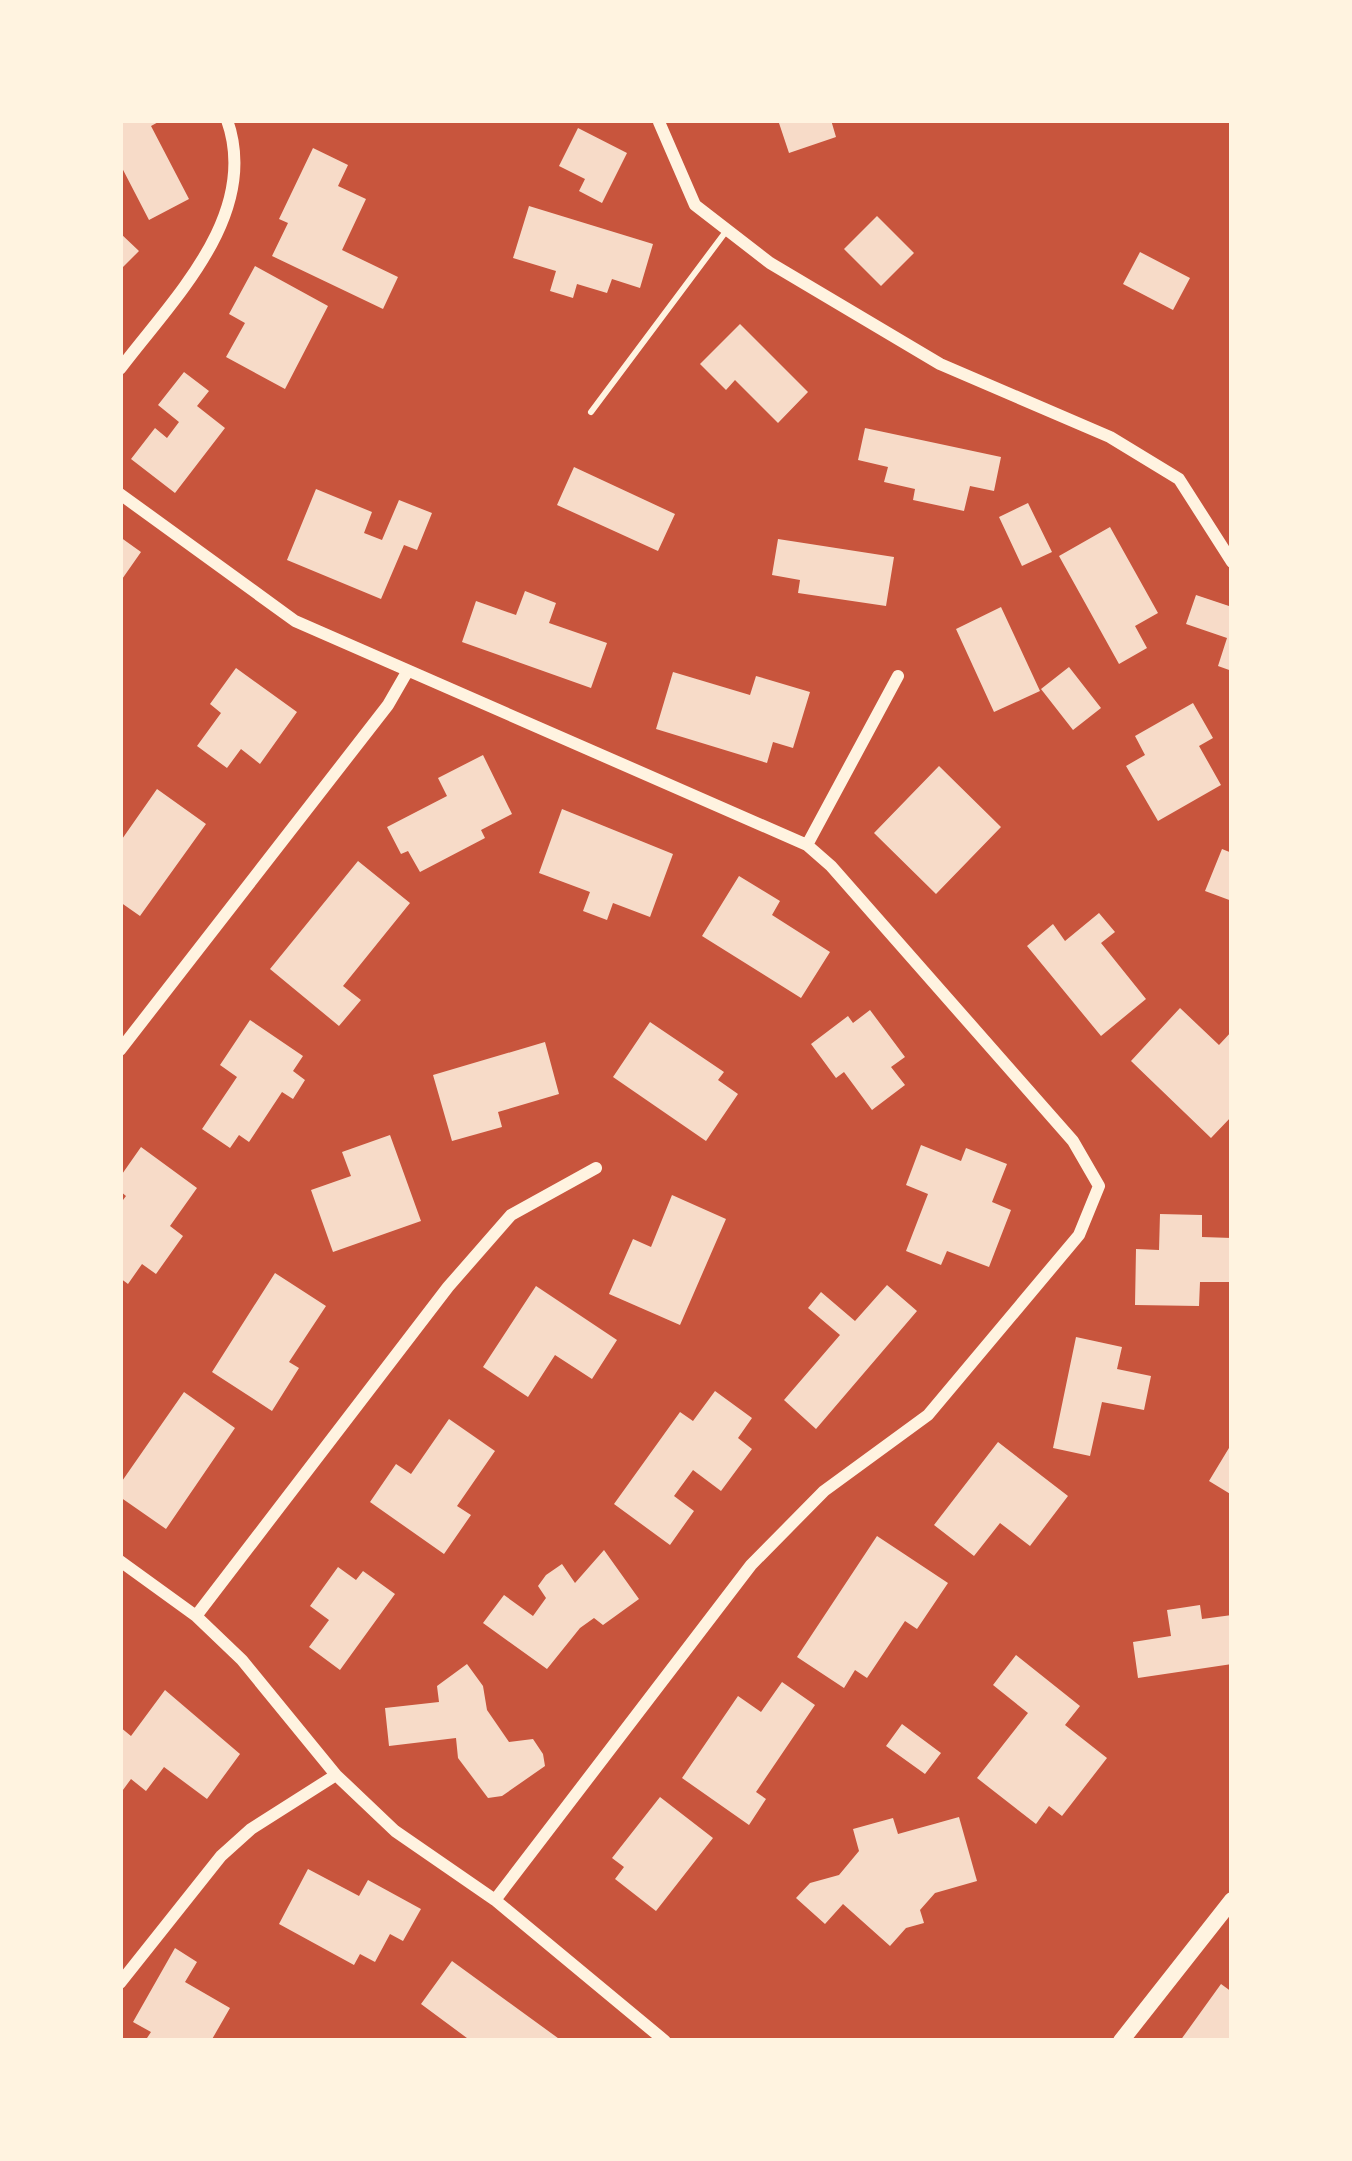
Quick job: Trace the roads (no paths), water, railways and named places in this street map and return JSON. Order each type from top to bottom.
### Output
[{"type":"street","points":[[120,369],[202,261],[230,200],[233,136],[227,120]]},
{"type":"street","points":[[658,122],[695,205],[770,263],[940,364],[1110,437],[1179,478],[1232,562]]},
{"type":"street","points":[[120,494],[255,596],[407,672],[807,845],[831,866],[1073,1142],[1099,1186],[1079,1235],[928,1415],[824,1491],[752,1565],[495,1900]]},
{"type":"street","points":[[120,1050],[388,705],[407,672]]},
{"type":"street","points":[[807,845],[898,676]]},
{"type":"street","points":[[196,1616],[448,1287],[511,1215],[596,1168]]},
{"type":"street","points":[[120,1561],[196,1616],[242,1660],[336,1775],[395,1831],[495,1900],[665,2041]]},
{"type":"street","points":[[120,1982],[221,1856],[251,1829],[336,1775]]},
{"type":"street","points":[[1121,2041],[1232,1900]]},
{"type":"lane","points":[[592,412],[728,230]]}]
